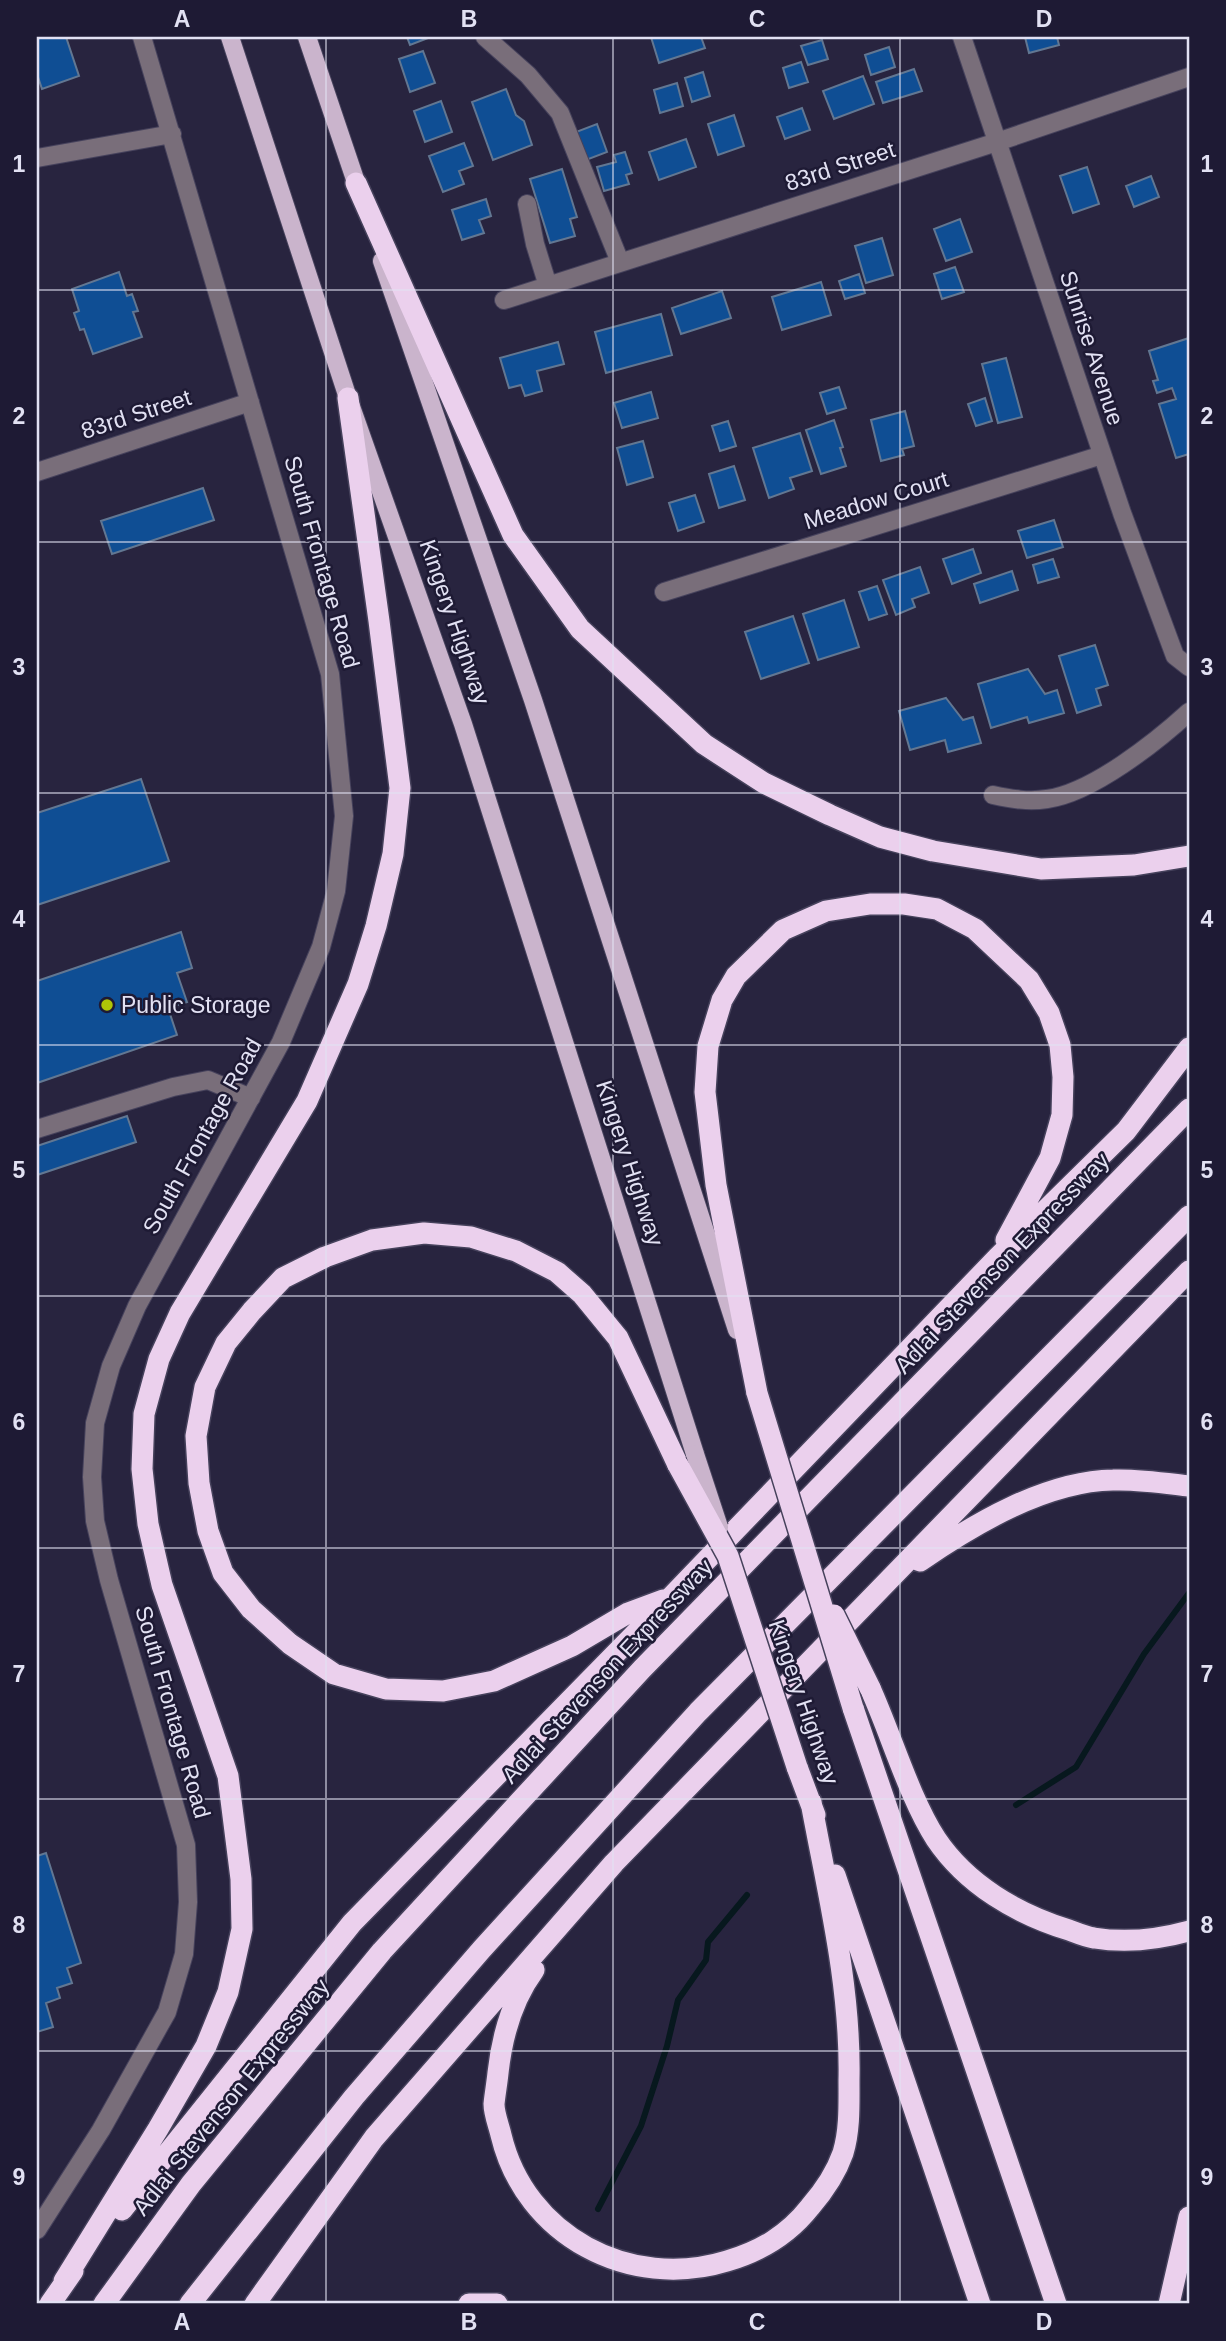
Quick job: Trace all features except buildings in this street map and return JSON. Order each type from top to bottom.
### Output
[{"type":"highway","points":[[356,183],[513,535],[580,629],[705,744],[764,783],[830,816],[880,837],[933,851],[1041,869],[1134,865],[1189,856]]},
{"type":"highway","points":[[50,2304],[206,2046],[228,1992],[242,1929],[241,1879],[228,1776],[162,1585],[148,1524],[142,1469],[144,1414],[159,1359],[180,1313],[307,1101],[358,984],[376,926],[393,854],[400,788],[348,398]]},
{"type":"highway","points":[[757,1393],[716,1185],[705,1093],[707,1057],[722,1000],[736,976],[783,930],[826,911],[870,904],[904,904],[937,909],[975,929],[1029,980],[1049,1013],[1060,1045],[1062,1115],[1050,1157],[997,1258]]},
{"type":"highway","points":[[64,2281],[352,1923],[997,1258],[1126,1131],[1189,1048]]},
{"type":"highway","name":"Adlai Stevenson Expressway","points":[[104,2304],[191,2184],[382,1951],[642,1669],[1189,1109]]},
{"type":"highway","points":[[190,2304],[400,2044],[482,1949],[698,1712],[1189,1216]]},
{"type":"highway","name":"Kingery Highway","points":[[671,1597],[628,1614],[572,1646],[494,1681],[443,1691],[386,1689],[334,1674],[290,1644],[251,1609],[223,1573],[208,1531],[199,1483],[196,1436],[205,1387],[226,1343],[283,1278],[325,1257],[372,1240],[424,1233],[471,1237],[516,1251],[556,1272],[582,1294],[618,1338],[687,1459],[728,1556],[797,1768],[811,1802],[980,2304]]},
{"type":"highway","points":[[255,2304],[374,2138],[614,1863],[1189,1271]]},
{"type":"highway","name":"Kingery Highway","points":[[757,1393],[853,1708],[1056,2304]]},
{"type":"highway","points":[[884,1586],[946,1543],[1018,1503],[1068,1488],[1111,1480],[1189,1486]]},
{"type":"highway","points":[[813,1576],[856,1656],[916,1800],[936,1839],[967,1874],[1003,1903],[1050,1924],[1093,1938],[1134,1939],[1189,1931]]},
{"type":"highway","points":[[614,1863],[525,1982],[504,2030],[494,2107],[505,2154],[522,2188],[546,2217],[578,2244],[618,2262],[665,2270],[711,2266],[748,2255],[776,2241],[802,2217],[825,2189],[842,2154],[848,2123],[850,2048],[844,1980],[811,1802]]},
{"type":"highway","points":[[1169,2304],[1189,2217]]},
{"type":"highway","points":[[469,2304],[497,2304]]},
{"type":"main road","name":"Kingery Highway","points":[[230,37],[348,398],[463,724],[687,1459]]},
{"type":"main road","name":"Kingery Highway","points":[[307,37],[420,376],[533,700],[757,1393]]},
{"type":"street","name":"South Frontage Road","points":[[37,2230],[101,2130],[167,2012],[184,1954],[188,1902],[186,1845],[94,1521],[92,1477],[95,1423],[111,1366],[137,1306],[281,1042],[321,947],[336,891],[344,816],[330,674],[142,37]]},
{"type":"street","points":[[485,37],[528,75],[560,113],[620,262]]},
{"type":"street","name":"Sunrise Avenue","points":[[962,37],[1102,455],[1175,656],[1189,667]]},
{"type":"street","name":"83rd Street","points":[[504,300],[997,142],[1189,77]]},
{"type":"street","points":[[37,158],[172,134]]},
{"type":"street","points":[[527,204],[535,244],[548,286]]},
{"type":"street","name":"83rd Street","points":[[37,472],[250,402]]},
{"type":"street","name":"Meadow Court","points":[[664,592],[1102,455]]},
{"type":"street","points":[[993,795],[1023,801],[1050,799],[1081,787],[1131,760],[1189,712]]},
{"type":"street","points":[[37,1129],[173,1087],[208,1080],[251,1098]]},
{"type":"waterway","points":[[1016,1805],[1076,1767],[1144,1654],[1189,1593]]},
{"type":"waterway","points":[[598,2209],[641,2126],[667,2046],[678,2000],[706,1960],[708,1942],[747,1895]]},
{"type":"place","name":"Public Storage","points":[[107,1005]]}]
